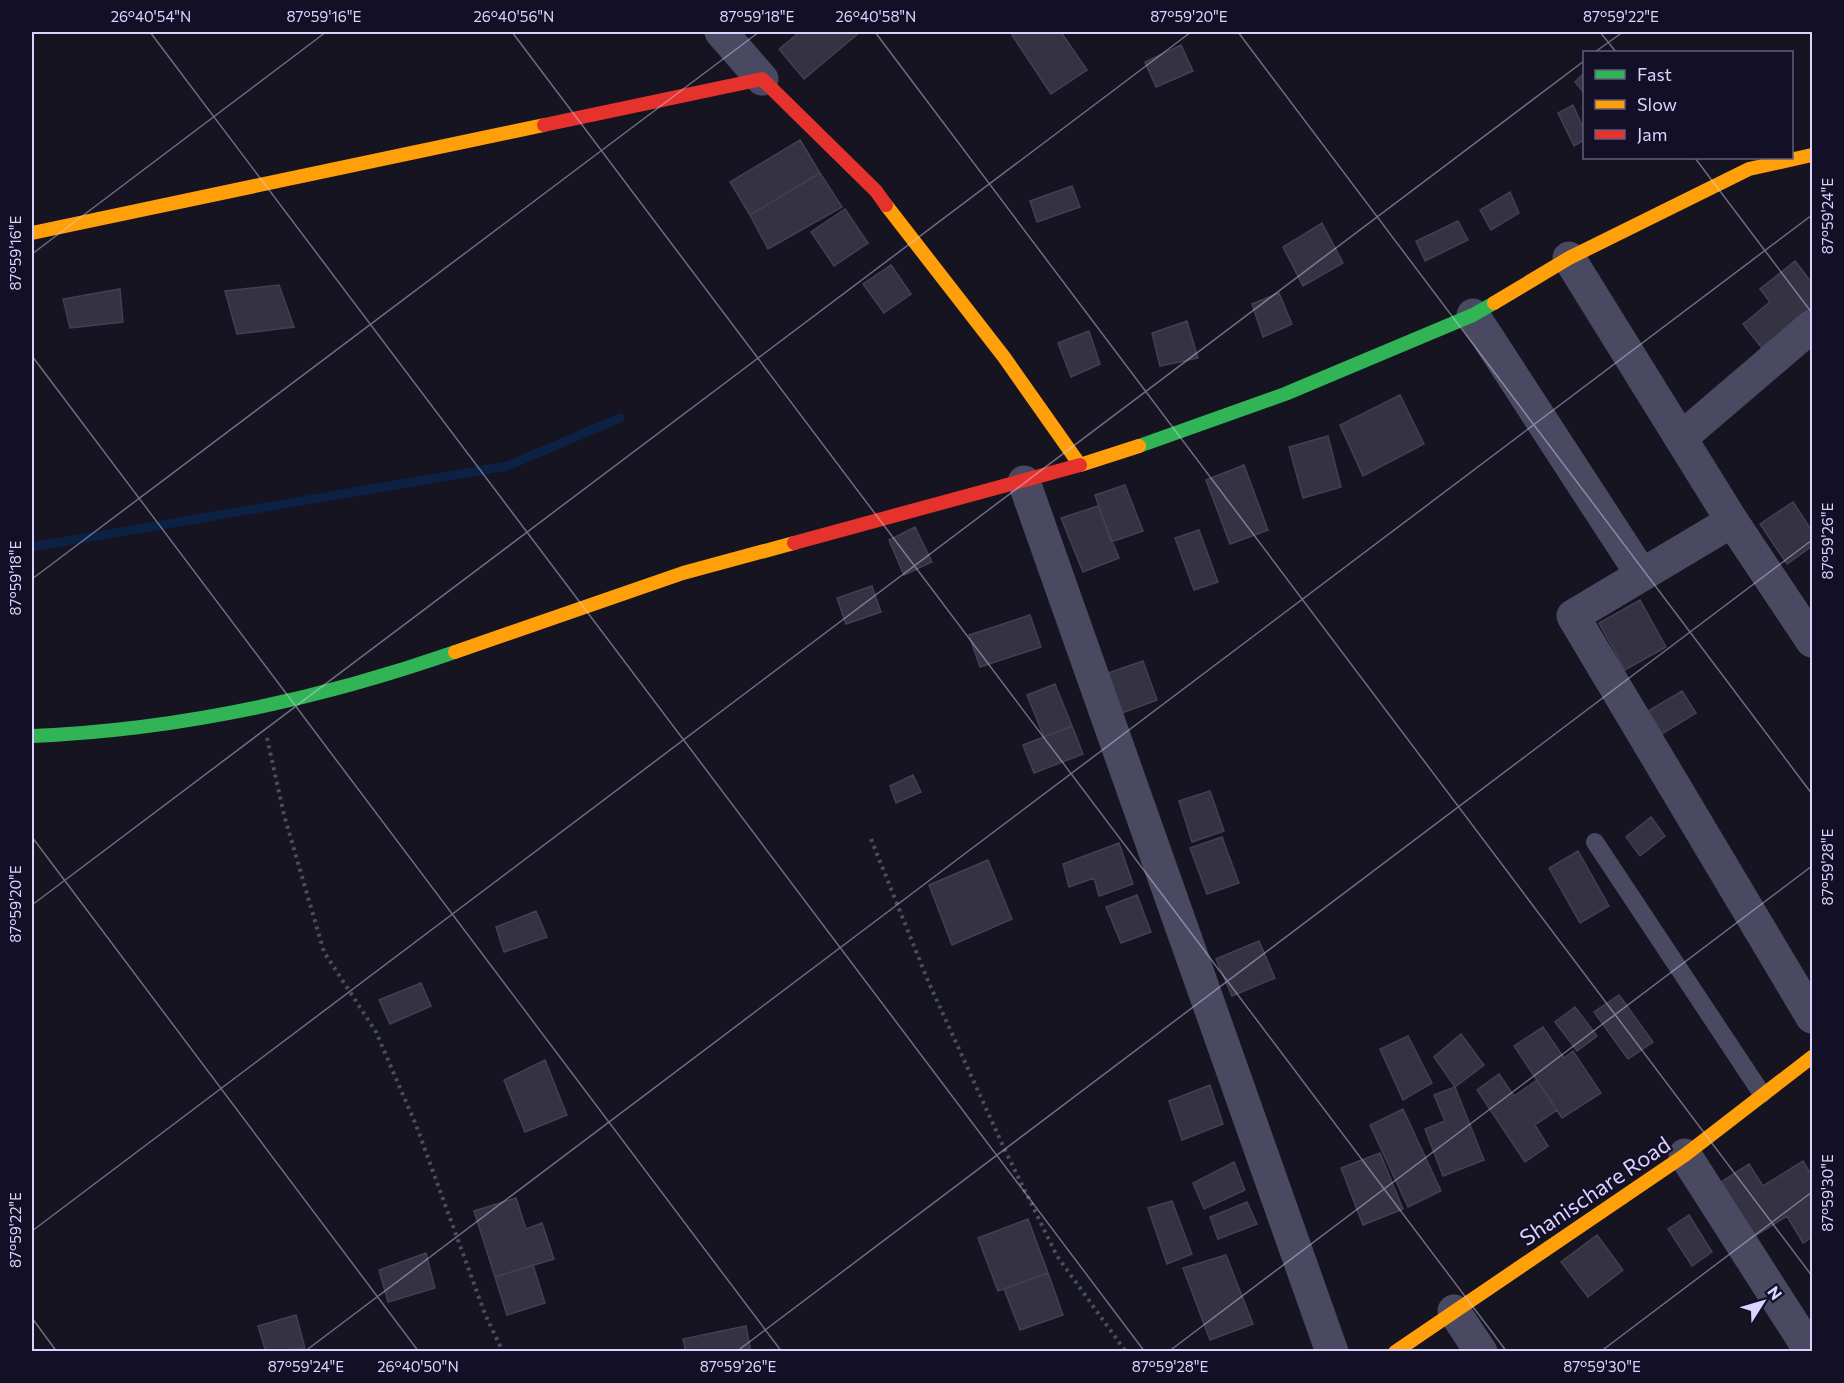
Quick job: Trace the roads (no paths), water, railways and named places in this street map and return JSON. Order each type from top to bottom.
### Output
[{"type":"street","points":[[721,32],[762,79],[876,191],[1004,357],[1080,465]]},
{"type":"street","points":[[32,233],[762,79]]},
{"type":"street","points":[[32,736],[80,734],[261,708],[424,663],[683,573],[1024,482],[1193,429],[1285,394],[1473,315],[1569,258],[1749,169],[1812,155]]},
{"type":"street","points":[[1569,258],[1732,521],[1812,641]]},
{"type":"street","points":[[1473,315],[1642,575]]},
{"type":"street","points":[[1681,438],[1812,326]]},
{"type":"street","points":[[1024,482],[1332,1352]]},
{"type":"street","points":[[1732,521],[1573,616],[1812,1017]]},
{"type":"street","name":"Shanischare Road","points":[[1395,1352],[1685,1155],[1812,1057]]},
{"type":"street","points":[[1685,1155],[1810,1352]]},
{"type":"street","points":[[1454,1311],[1481,1352]]},
{"type":"lane","points":[[1595,842],[1762,1094]]},
{"type":"waterway","points":[[32,547],[507,466],[620,418]]}]
